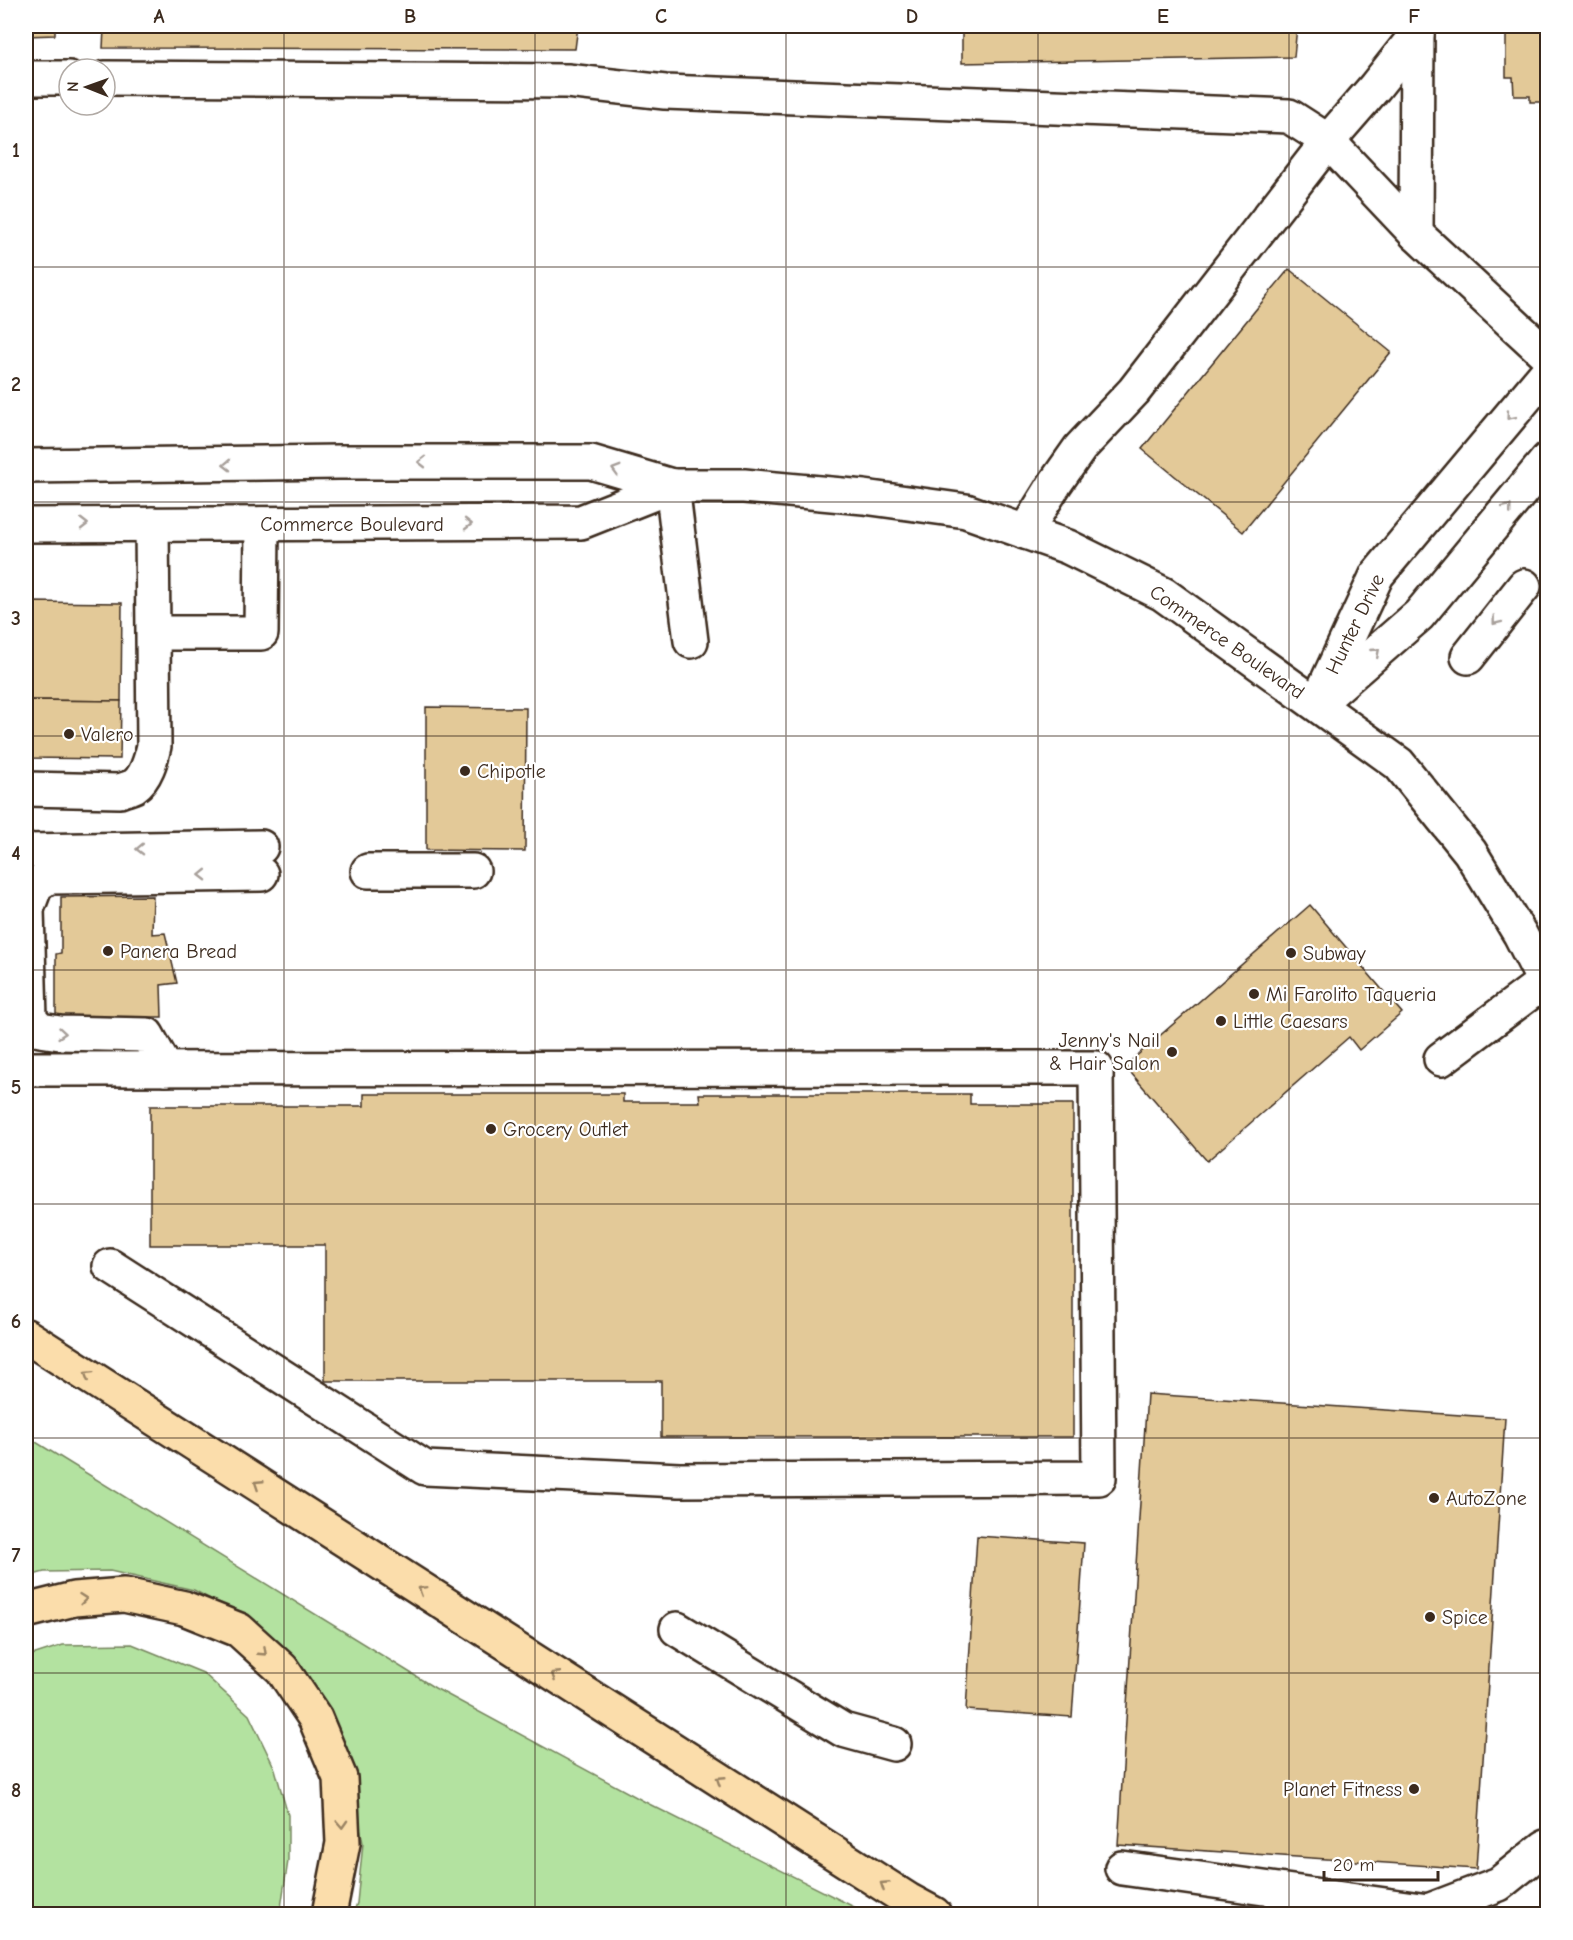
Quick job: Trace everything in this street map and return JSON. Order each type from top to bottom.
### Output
[{"type":"highway","points":[[26,1335],[878,1881],[934,1914]]},
{"type":"highway","points":[[26,1611],[74,1599],[124,1595],[184,1608],[239,1630],[282,1670],[315,1718],[340,1778],[343,1843],[329,1914]]},
{"type":"street","points":[[1025,532],[1080,448],[1134,392],[1328,141],[1375,87],[1417,30]]},
{"type":"street","points":[[1416,234],[1417,30]]},
{"type":"street","points":[[26,78],[57,78]]},
{"type":"street","points":[[117,78],[567,81],[665,92],[1289,116],[1328,141],[1416,234],[1548,356]]},
{"type":"street","name":"Hunter Drive","points":[[1317,704],[1377,575],[1548,371]]},
{"type":"street","name":"Hunter Drive","points":[[1317,704],[1419,615],[1548,459]]},
{"type":"street","name":"Commerce Boulevard","points":[[26,466],[591,462],[672,486],[744,486],[864,496],[966,511],[1068,547],[1163,594],[1399,764],[1470,852],[1520,934],[1546,983]]},
{"type":"street","points":[[672,486],[691,641]]},
{"type":"street","name":"Commerce Boulevard","points":[[26,525],[581,522],[672,486]]},
{"type":"street","points":[[26,789],[120,791],[134,786],[144,773],[154,746],[152,524]]},
{"type":"street","points":[[154,633],[261,633],[262,524]]},
{"type":"street","points":[[1468,657],[1524,586]]},
{"type":"street","points":[[26,851],[261,861],[49,877],[36,885],[27,909],[30,1019],[40,1030],[60,1034],[147,1035],[166,1069]]},
{"type":"street","points":[[368,871],[473,871]]},
{"type":"street","points":[[1442,1059],[1546,983]]},
{"type":"street","points":[[26,1069],[1096,1068],[1099,1478],[679,1480],[425,1468],[110,1266]]},
{"type":"street","points":[[676,1629],[843,1730],[894,1744]]},
{"type":"street","points":[[1122,1868],[1428,1911],[1499,1884],[1545,1847]]},
{"type":"green space","points":[[26,1436],[435,1688],[649,1804],[868,1914],[353,1914],[357,1903],[363,1843],[349,1767],[236,1613],[194,1590],[110,1571],[44,1572],[26,1577]]},
{"type":"green space","points":[[132,1644],[203,1673],[249,1715],[275,1769],[288,1815],[288,1861],[280,1914],[26,1914],[26,1657],[63,1645]]},
{"type":"building","points":[[26,26],[55,26],[55,35],[26,36]]},
{"type":"building","points":[[55,26],[578,26],[575,49],[103,48],[104,29],[55,28]]},
{"type":"building","points":[[962,26],[1297,26],[1294,57],[962,63]]},
{"type":"building","points":[[1506,26],[1548,26],[1548,200],[1544,200],[1544,102],[1530,102],[1530,96],[1514,96],[1513,77],[1506,77]]},
{"type":"building","points":[[1289,269],[1391,352],[1243,532],[1142,449]]},
{"type":"building","points":[[26,602],[122,603],[121,701],[26,700]]},
{"type":"building","points":[[27,700],[121,701],[120,759],[26,758]]},
{"type":"building","points":[[426,707],[526,708],[525,851],[426,850]]},
{"type":"building","points":[[153,896],[152,934],[165,933],[177,983],[161,985],[162,1017],[56,1017],[56,954],[61,953],[61,897]]},
{"type":"building","points":[[1310,905],[1402,1013],[1359,1050],[1349,1037],[1207,1161],[1125,1066]]},
{"type":"building","points":[[364,1094],[623,1094],[623,1102],[700,1102],[699,1094],[970,1094],[970,1104],[1073,1104],[1073,1437],[661,1437],[661,1381],[325,1381],[325,1245],[150,1245],[150,1106],[364,1106]]},
{"type":"building","points":[[1147,1394],[1505,1418],[1476,1869],[1118,1845]]},
{"type":"building","points":[[977,1536],[1084,1543],[1072,1717],[966,1710]]},
{"type":"place","name":"Valero","points":[[69,734]]},
{"type":"place","name":"Chipotle","points":[[465,771]]},
{"type":"place","name":"Panera Bread","points":[[108,951]]},
{"type":"place","name":"Subway","points":[[1291,953]]},
{"type":"place","name":"Mi Farolito Taqueria","points":[[1254,994]]},
{"type":"place","name":"Little Caesars","points":[[1221,1021]]},
{"type":"place","name":"Jenny's Nail & Hair Salon","points":[[1172,1052]]},
{"type":"place","name":"Grocery Outlet","points":[[491,1129]]},
{"type":"place","name":"AutoZone","points":[[1434,1498]]},
{"type":"place","name":"Spice","points":[[1430,1617]]},
{"type":"place","name":"Planet Fitness","points":[[1414,1789]]}]
